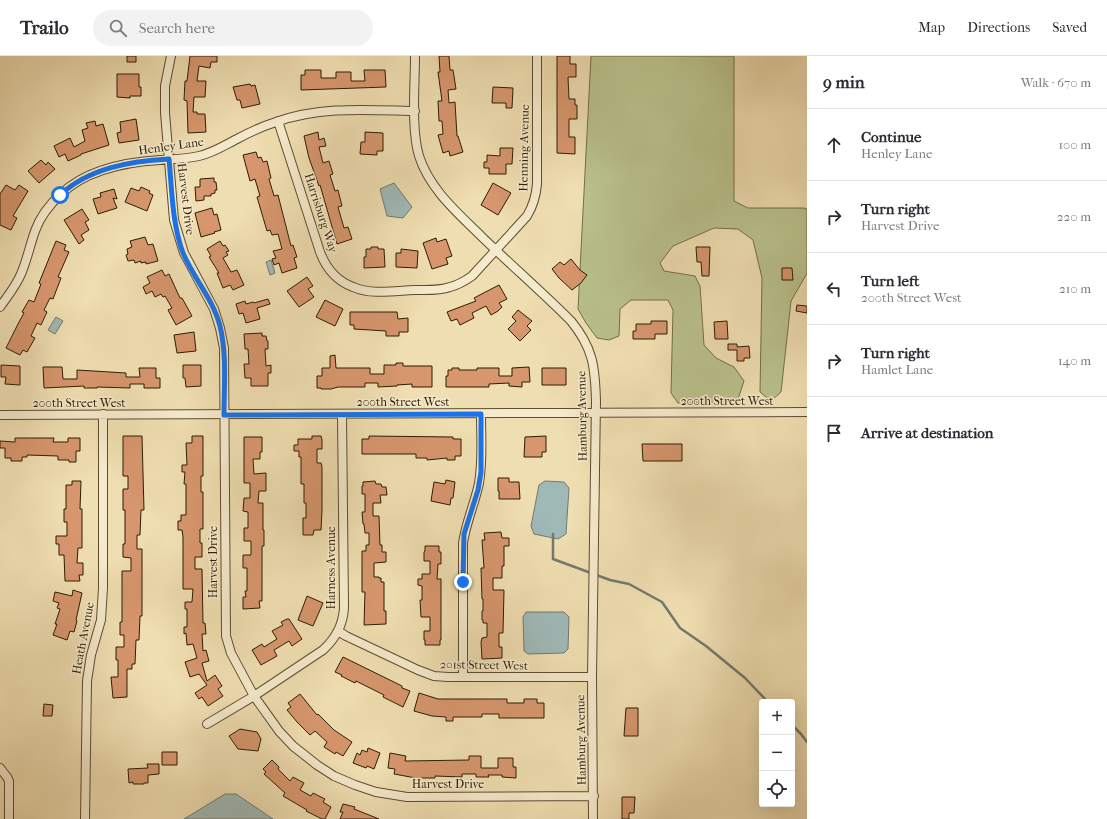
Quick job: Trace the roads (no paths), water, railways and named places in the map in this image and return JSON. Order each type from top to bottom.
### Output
[{"type":"street","name":"Harvest Drive","points":[[171,56],[165,86],[165,102],[174,220],[188,263],[210,300],[220,328],[224,348],[226,636],[231,653],[254,696],[279,732],[305,756],[334,776],[376,792],[416,797],[594,796]]},
{"type":"street","name":"Hamburg Avenue","points":[[415,56],[415,130],[419,156],[433,184],[456,210],[496,250],[571,321],[584,337],[594,367],[596,393],[592,677],[594,819]]},
{"type":"street","name":"Henning Avenue","points":[[496,250],[527,216],[531,210],[536,194],[537,56]]},
{"type":"street","name":"Henley Lane","points":[[0,307],[20,276],[35,231],[42,217],[68,188],[85,178],[107,169],[136,162],[190,158],[207,154],[254,130],[303,114],[346,110],[415,110]]},
{"type":"street","name":"Harrisburg Way","points":[[278,121],[323,259],[330,271],[347,285],[360,290],[374,292],[435,290],[450,288],[472,276],[496,250]]},
{"type":"street","name":"200th Street West","points":[[0,415],[342,415],[807,412]]},
{"type":"street","name":"Heath Avenue","points":[[85,819],[87,681],[91,655],[101,620],[103,588],[103,414]]},
{"type":"street","points":[[463,677],[463,543],[466,524],[480,481],[481,414]]},
{"type":"street","name":"Harness Avenue","points":[[207,724],[254,696],[323,650],[338,631],[343,617],[344,608],[342,415]]},
{"type":"street","name":"201st Street West","points":[[338,631],[430,675],[441,677],[592,677]]},
{"type":"street","points":[[0,768],[9,781],[9,819]]},
{"type":"water","points":[[394,183],[412,207],[403,218],[387,216],[380,189]]},
{"type":"water","points":[[271,260],[275,273],[270,275],[266,262]]},
{"type":"water","points":[[56,317],[63,321],[55,334],[48,330]]},
{"type":"water","points":[[545,481],[564,482],[569,488],[566,534],[558,539],[534,534],[531,526],[539,485]]},
{"type":"water","points":[[526,612],[564,612],[569,617],[568,649],[564,653],[528,654],[524,651],[523,617]]},
{"type":"water","points":[[225,794],[236,794],[273,819],[184,819]]},
{"type":"waterway","points":[[553,534],[553,559],[610,580],[629,584],[662,602],[680,628],[706,646],[745,678],[765,699]]},
{"type":"waterway","points":[[795,728],[807,742]]}]
